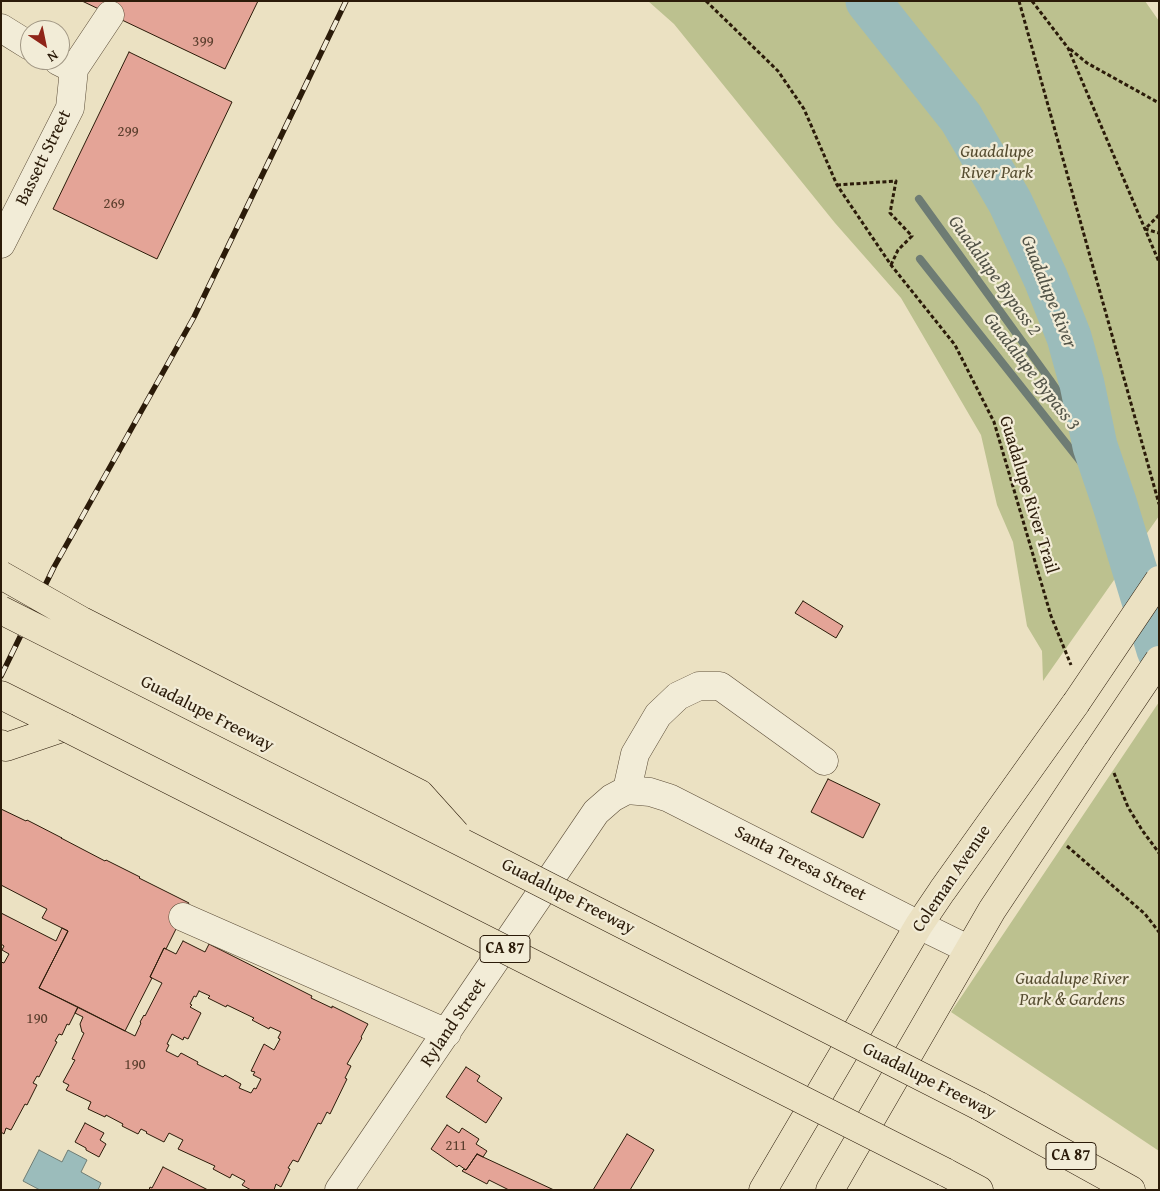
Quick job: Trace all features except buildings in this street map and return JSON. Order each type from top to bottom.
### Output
[{"type":"main road","points":[[1,575],[82,621],[420,794],[465,844]]},
{"type":"main road","name":"Coleman Avenue","points":[[763,1190],[918,925],[1076,703],[1159,580]]},
{"type":"main road","name":"Guadalupe Freeway","points":[[1,610],[979,1106],[1132,1190]]},
{"type":"main road","points":[[830,1190],[992,910],[1046,829],[1105,761],[1159,660]]},
{"type":"main road","name":"CA 87","points":[[1,695],[979,1190]]},
{"type":"main road","points":[[1,744],[6,747],[65,727]]},
{"type":"street","points":[[70,60],[110,15]]},
{"type":"street","points":[[1,28],[20,40]]},
{"type":"street","name":"Bassett Street","points":[[1,244],[70,108],[67,70]]},
{"type":"street","points":[[627,790],[635,754],[658,715],[678,696],[699,686],[720,686],[824,762]]},
{"type":"street","name":"Santa Teresa Street","points":[[627,790],[650,792],[669,798],[968,949]]},
{"type":"street","name":"Ryland Street","points":[[339,1190],[596,812],[612,798],[627,790]]},
{"type":"street","points":[[182,917],[447,1033]]},
{"type":"path","name":"Guadalupe River Trail","points":[[706,1],[778,71],[804,109],[838,185],[891,265],[955,345],[994,422],[1051,616],[1073,670]]},
{"type":"path","points":[[1019,1],[1158,502]]},
{"type":"path","points":[[1032,1],[1068,48],[1159,262]]},
{"type":"path","points":[[1068,48],[1087,63],[1159,103]]},
{"type":"path","points":[[838,185],[896,181],[890,213],[912,236],[898,250],[891,265]]},
{"type":"path","points":[[1146,229],[1159,215]]},
{"type":"path","points":[[1146,229],[1159,233]]},
{"type":"path","points":[[1105,761],[1128,807],[1159,853]]},
{"type":"path","points":[[1046,829],[1145,914],[1159,932]]},
{"type":"green space","name":"Guadalupe River Park","points":[[648,1],[1145,1],[1159,21],[1159,516],[1043,681],[1042,651],[1027,626],[1013,542],[997,505],[981,435],[901,298],[835,223],[674,24]]},
{"type":"green space","name":"Guadalupe River Park & Gardens","points":[[1159,702],[1159,1151],[951,1012]]},
{"type":"water","points":[[39,1150],[62,1162],[68,1150],[87,1160],[81,1172],[101,1183],[98,1190],[40,1190],[23,1181]]},
{"type":"waterway","name":"Guadalupe River","points":[[868,1],[961,118],[1010,202],[1046,279],[1069,337],[1082,384],[1095,446],[1159,650]]},
{"type":"waterway","name":"Guadalupe Bypass 2","points":[[919,199],[1050,380],[1095,446]]},
{"type":"waterway","name":"Guadalupe Bypass 3","points":[[920,259],[1115,505]]},
{"type":"railway","points":[[1,676],[54,567],[194,317],[346,1]]}]
